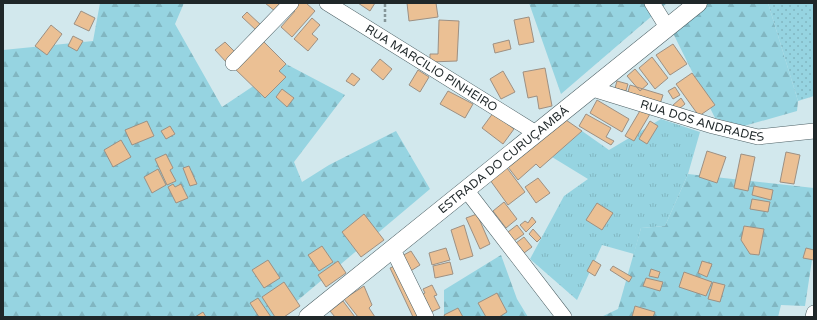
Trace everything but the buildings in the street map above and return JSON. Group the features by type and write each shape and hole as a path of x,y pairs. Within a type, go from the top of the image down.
{"street":[{"path":"233,63 291,3"},
{"name":"RUA MARCILIO PINHEIRO","path":"327,3 536,132"},
{"path":"652,3 667,27"},
{"name":"ESTRADA DO CURUÇAMBÁ","path":"308,317 467,191 536,132 593,89 698,3"},
{"name":"RUA DOS ANDRADES","path":"593,89 713,126 758,137 814,131"},
{"path":"467,191 564,317"},
{"path":"393,250 426,317"},
{"path":"813,317 814,313"}],"green space":[{"path":"100,3 184,3 175,24 222,107 286,64 345,95 294,162 302,182 329,165 396,131 430,189 278,317 3,317 3,50 93,41"},
{"path":"529,3 667,3 561,94"},
{"path":"706,3 768,3 798,101 797,111 744,126 715,118 671,29"},
{"path":"768,3 814,3 814,96 798,101"},
{"path":"661,119 700,132 688,174 665,226 641,228 634,254 602,245 577,300 530,259 564,196 588,179 552,157 582,131 609,150"},
{"path":"688,174 814,188 814,247 805,306 781,305 778,317 601,317 618,309 641,228 665,226"},
{"path":"501,255 517,299 528,317 444,317 444,290"}]}
